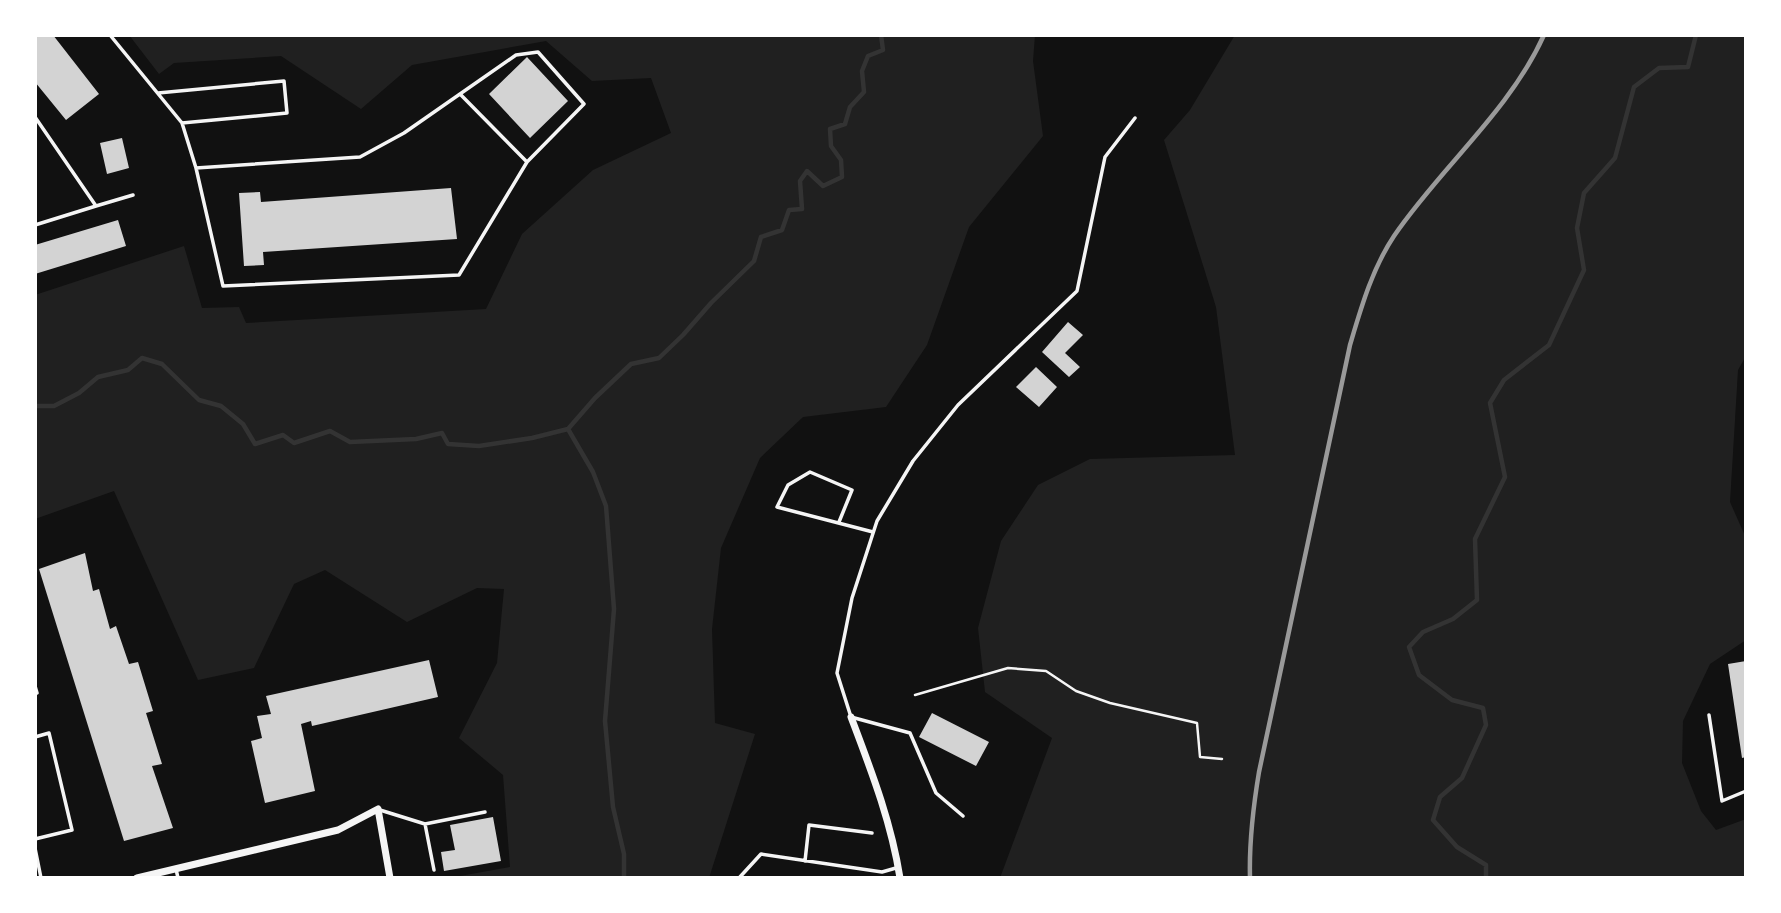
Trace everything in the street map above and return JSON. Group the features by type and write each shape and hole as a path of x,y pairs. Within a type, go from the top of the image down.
{"street":[{"path":"850,717 884,806 900,878"},
{"path":"137,878 338,830 378,809 390,878"}],"lane":[{"path":"110,35 181,123 197,168 223,286 459,275 527,162 584,104 538,52 516,55 404,132 360,157 197,168"},
{"path":"157,93 284,81 287,113 181,123"},
{"path":"460,94 527,162"},
{"path":"963,816 936,793 910,733 850,717 837,673 852,598 873,532 913,461 958,405 1077,291 1105,157 1135,118"},
{"path":"36,120 96,205"},
{"path":"35,225 133,195"},
{"path":"839,522 852,490 810,472 788,485 777,507 873,532"},
{"path":"35,687 35,694"},
{"path":"1709,715 1722,801 1746,791"},
{"path":"35,737 49,733 72,830 35,839"},
{"path":"378,809 425,824 485,812"},
{"path":"425,824 434,870"},
{"path":"805,861 810,825 872,832"},
{"path":"35,848 41,878"},
{"path":"739,878 761,854 882,873 898,868"},
{"path":"176,869 178,878"}],"path":[{"path":"915,695 1008,668 1046,670 1076,691 1110,703 1197,723 1200,757 1222,759"}],"shaded area":[{"path":"129,35 1035,35 1033,61 1043,136 969,227 927,345 886,407 803,417 760,458 721,548 712,629 715,723 755,734 709,878 449,878 510,867 503,775 459,738 497,663 504,589 477,588 407,622 325,570 294,584 254,668 198,680 114,491 35,519 35,295 184,246 202,308 239,307 246,323 486,309 522,234 593,170 671,133 651,78 592,81 546,41 412,65 361,109 281,56 174,63 159,74"},
{"path":"1235,35 1746,35 1746,356 1738,370 1730,502 1746,538 1746,640 1710,664 1683,721 1682,763 1701,811 1716,830 1746,819 1746,878 1000,878 1052,738 985,692 978,628 1001,541 1038,485 1090,459 1235,455 1216,307 1164,140 1190,110"}],"building":[{"path":"35,35 53,35 99,94 66,120 35,82"},
{"path":"527,57 568,101 530,138 489,94"},
{"path":"122,138 129,168 107,174 100,143"},
{"path":"451,188 457,239 263,252 264,265 244,266 239,193 260,192 261,202"},
{"path":"118,220 126,246 35,274 35,245"},
{"path":"1068,322 1083,335 1065,353 1080,367 1069,377 1042,352"},
{"path":"1036,367 1057,387 1039,407 1016,387"},
{"path":"85,553 93,591 99,589 110,629 116,626 129,664 138,662 153,711 146,713 162,764 152,766 173,828 124,841 39,569"},
{"path":"429,660 438,697 312,726 311,721 301,724 315,791 265,803 251,741 262,738 257,716 271,714 266,696"},
{"path":"1746,661 1746,757 1742,758 1728,664"},
{"path":"932,713 989,742 976,766 919,737"},
{"path":"493,817 501,861 444,871 441,852 455,850 450,825"}],"waterway":[{"path":"35,406 54,406 79,393 98,377 128,370 142,358 162,364 199,400 221,406 243,424 255,444 283,435 294,443 330,431 350,442 416,439 442,433 448,444 479,446 568,429 595,398 631,364 659,358 754,261 761,237 782,230 789,210 802,209 800,181 807,171 823,186 842,177 841,160 831,146 830,129 845,124 850,107 864,92 862,71 868,56 883,50 881,35"},
{"path":"1486,878 1486,865 1457,847 1433,820 1440,797 1462,778 1486,725 1483,708 1452,700 1419,675 1409,647 1423,632 1453,619 1477,600 1475,539 1505,477 1490,403 1504,380 1549,345 1584,270 1577,228 1584,193 1615,158 1634,87 1659,68 1688,67 1696,35"},
{"path":"568,429 593,472 606,506 614,609 605,721 613,807 624,854 624,878"}],"railway":[{"path":"1250,878 1252,825 1259,772 1350,345 1363,303 1379,262 1394,236 1494,114 1529,63 1544,35"}]}
